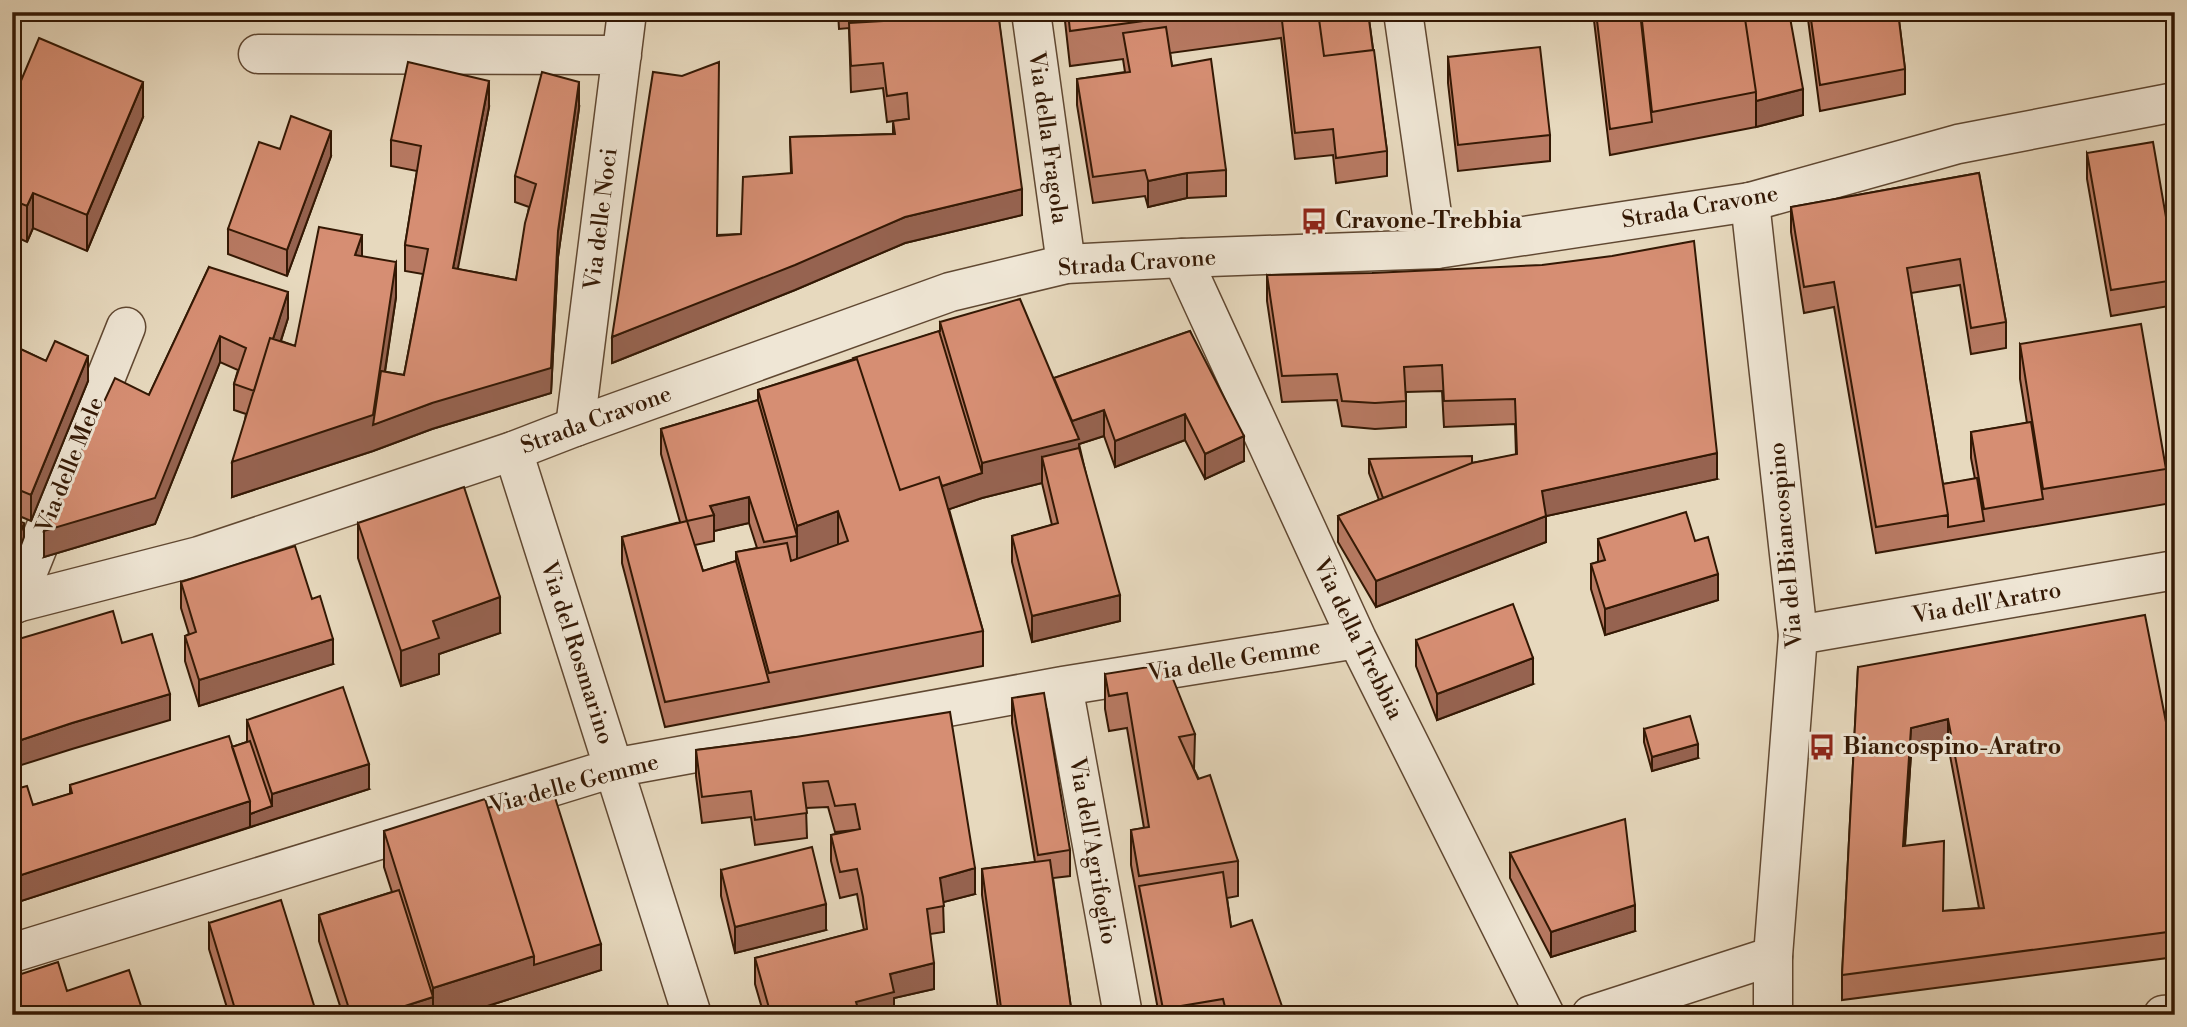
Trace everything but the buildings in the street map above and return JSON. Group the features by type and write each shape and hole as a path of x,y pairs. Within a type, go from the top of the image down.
{"street":[{"name":"Via delle Noci","path":"575,426 627,12"},
{"name":"Via della Fragola","path":"1031,12 1066,264"},
{"path":"1403,12 1437,249"},
{"path":"258,54 622,55"},
{"name":"Strada Cravone","path":"14,604 199,556 513,451 575,426 950,292 1066,264 1437,249 1750,202 1958,144 2175,102"},
{"name":"Via del Biancospino","path":"1750,202 1798,635 1773,956 1773,1015"},
{"name":"Via della Trebbia","path":"1182,258 1357,639 1545,1015"},
{"name":"Via delle Mele","path":"14,604 126,327"},
{"name":"Via del Rosmarino","path":"513,451 692,1015"},
{"name":"Via dell'Aratro","path":"1798,635 2175,570"},
{"name":"Via delle Gemme","path":"12,953 613,768 1063,686 1357,639"},
{"name":"Via dell'Agrifoglio","path":"1063,686 1123,1015"},
{"path":"1591,1015 1773,956"},
{"path":"2162,1015 2175,1014"}],"place":[{"name":"Cravone-Trebbia","path":"1314,221"},
{"name":"Biancospino-Aratro","path":"1822,747"}]}
